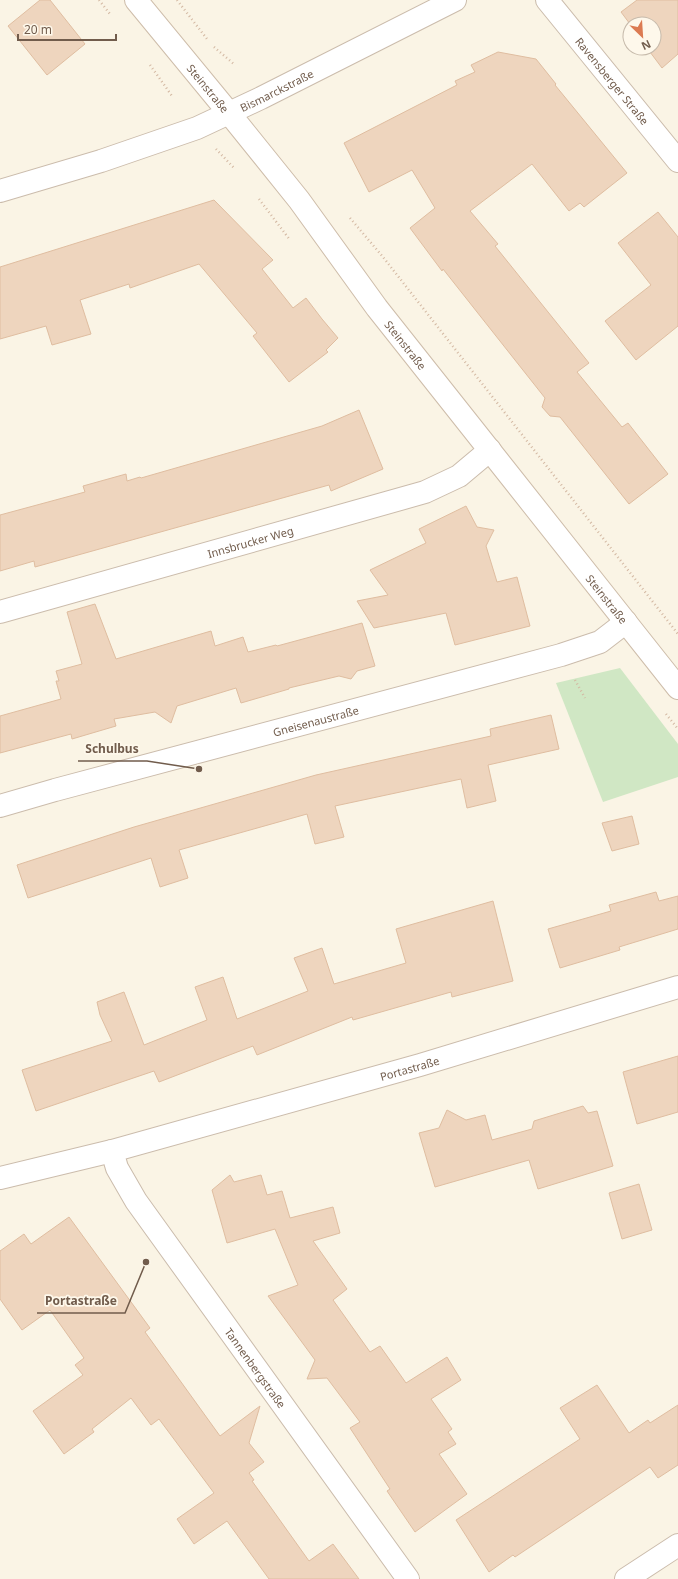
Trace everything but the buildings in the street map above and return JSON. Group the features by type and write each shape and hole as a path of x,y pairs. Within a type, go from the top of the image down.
{"street":[{"name":"Steinstraße","path":"136,0 299,200 377,308 678,688"},
{"name":"Bismarckstraße","path":"0,191 131,151 197,128 455,0"},
{"name":"Ravensberger Straße","path":"547,0 678,161"},
{"name":"Innsbrucker Weg","path":"0,612 425,492 459,476 490,450"},
{"name":"Gneisenaustraße","path":"0,806 62,788 561,655 600,642 626,622"},
{"name":"Portastraße","path":"0,1178 112,1151 420,1065 678,988"},
{"name":"Tannenbergstraße","path":"112,1151 117,1168 136,1201 408,1579"},
{"path":"626,1579 678,1545"}],"path":[{"path":"177,0 210,44 235,65"},
{"path":"349,217 678,634"}],"green space":[{"path":"620,668 678,744 678,777 603,802 556,683"}],"place":[{"name":"Schulbus","path":"199,769"},
{"name":"Portastraße","path":"146,1262"}]}
